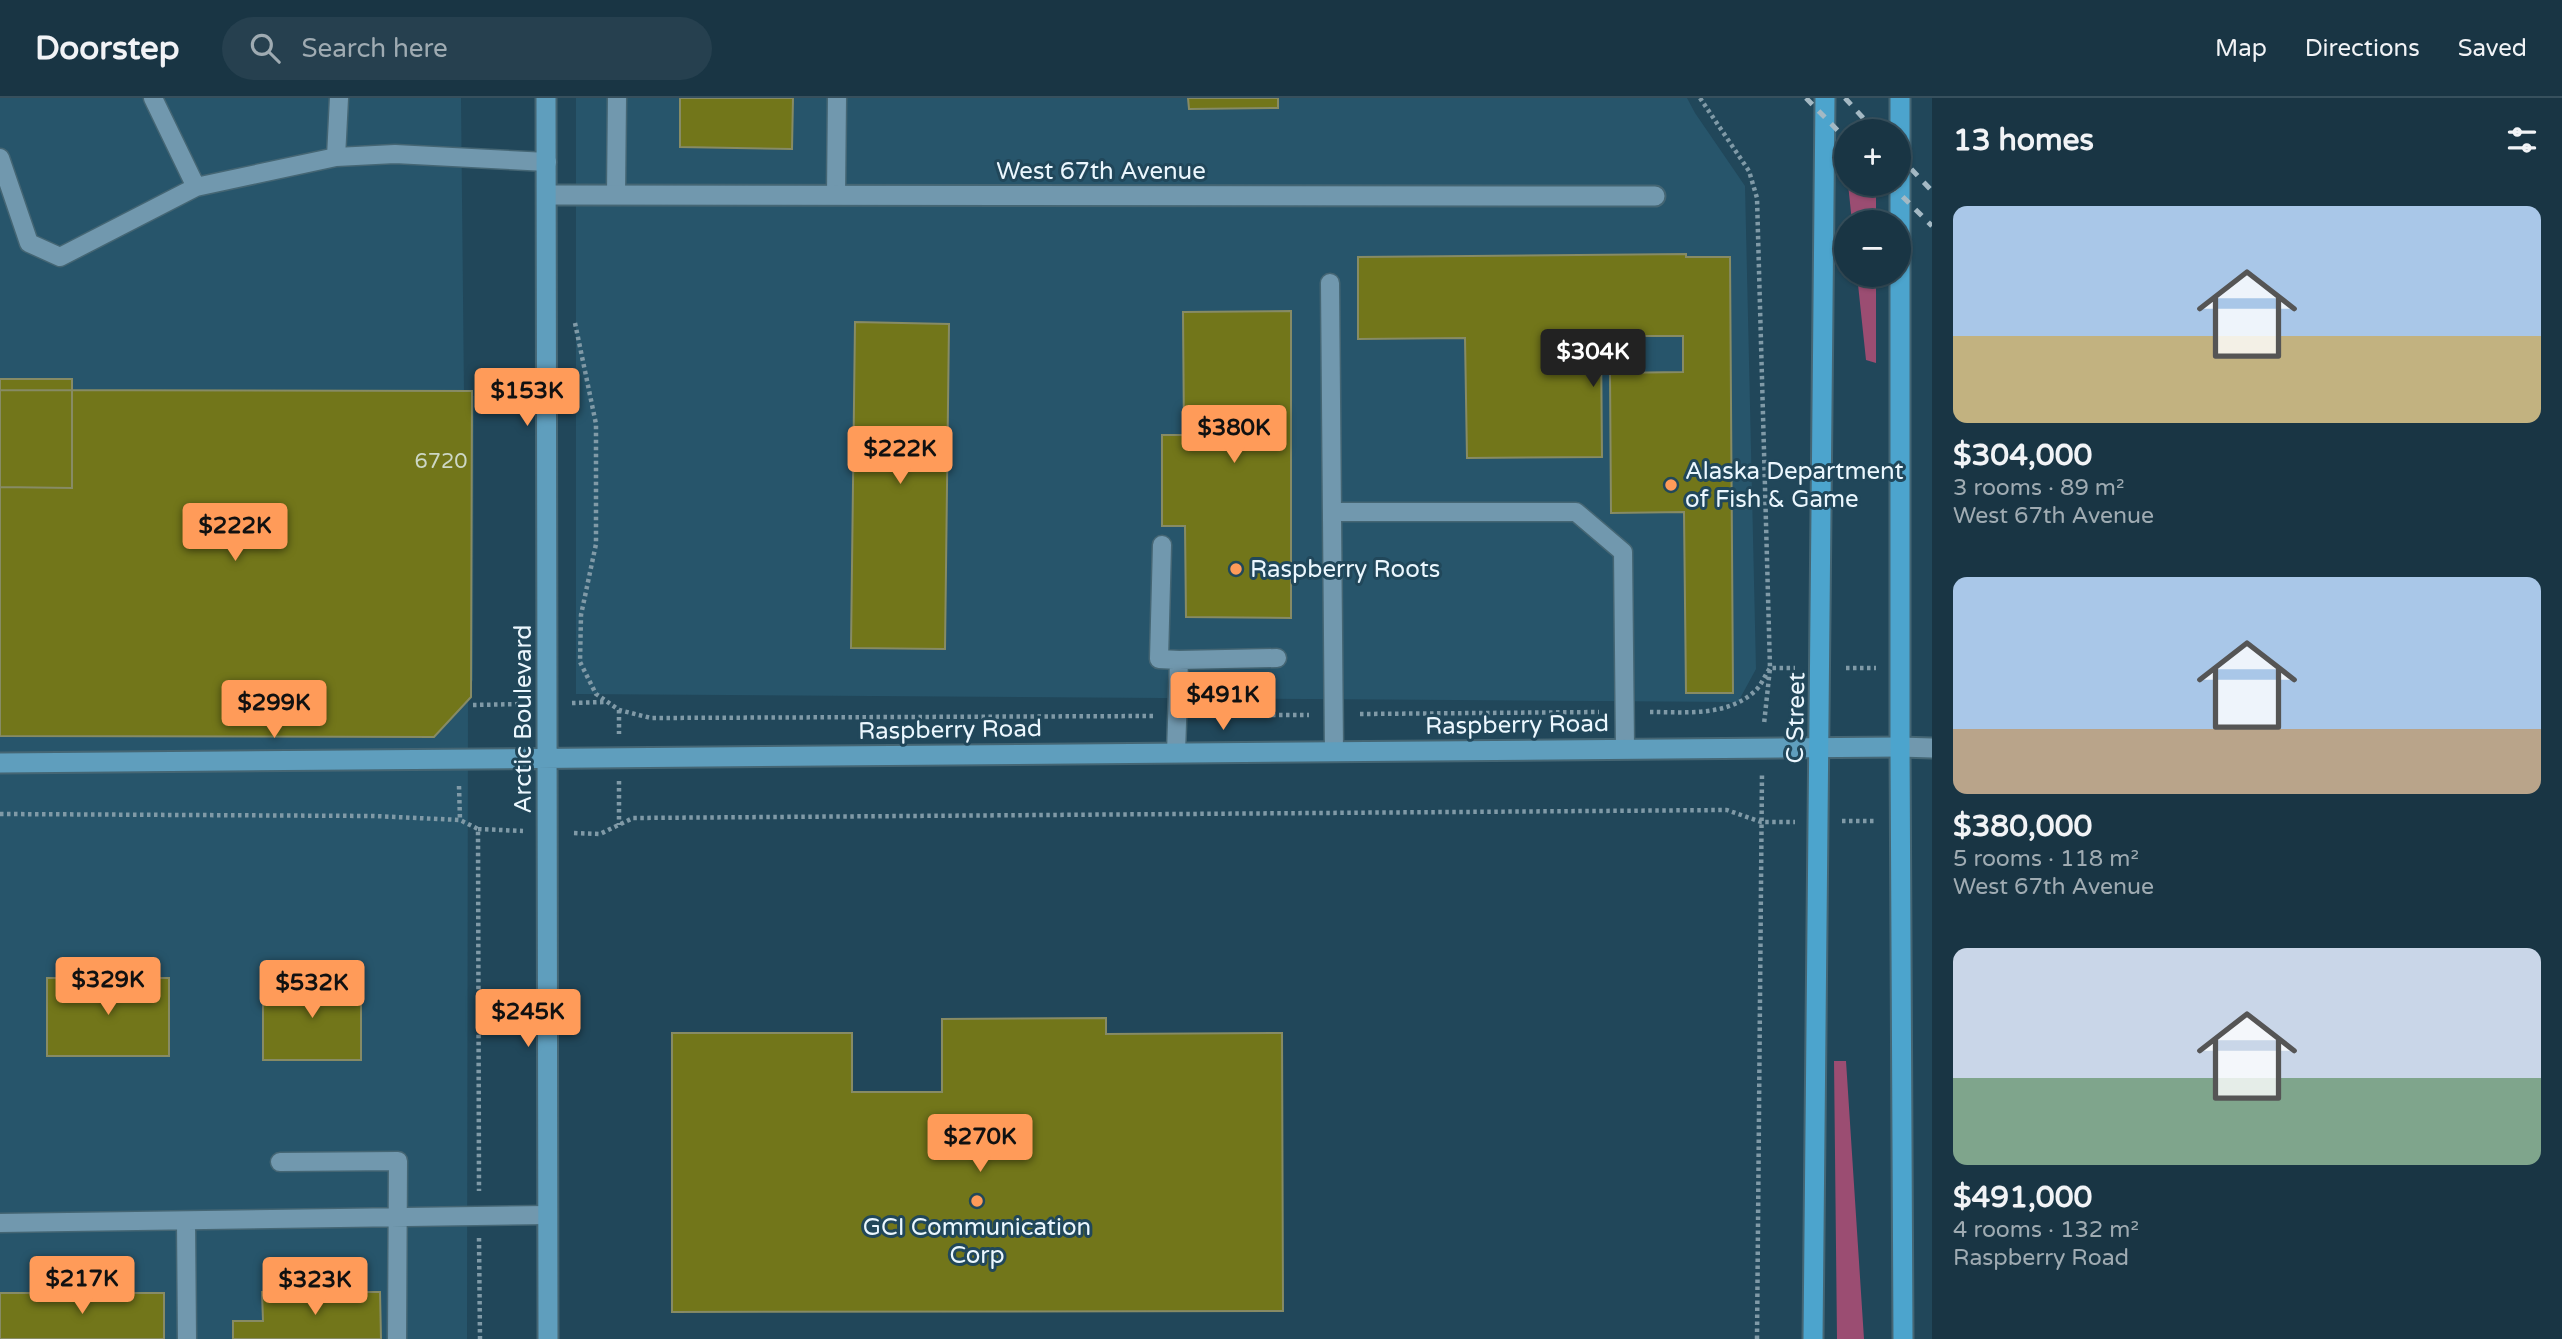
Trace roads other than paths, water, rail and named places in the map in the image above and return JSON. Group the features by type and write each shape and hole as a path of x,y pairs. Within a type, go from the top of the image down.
{"main road":[{"name":"Arctic Boulevard","path":"546,98 548,1339"},
{"name":"C Street","path":"1814,1339 1825,98"},
{"path":"1900,98 1903,1339"},
{"name":"Raspberry Road","path":"0,763 1900,747"}],"street":[{"name":"West 67th Avenue","path":"547,195 1655,196"},
{"path":"1900,747 1932,748"}],"lane":[{"path":"153,98 196,187"},
{"path":"336,157 339,98"},
{"path":"616,195 617,98"},
{"path":"836,195 838,98"},
{"path":"0,158 29,243 60,257 196,187 336,157 395,154 547,162"},
{"path":"1330,283 1334,752"},
{"path":"1332,512 1576,512 1623,552 1625,748"},
{"path":"1162,545 1158,659 1277,658"},
{"path":"1176,753 1179,660"},
{"path":"281,1162 398,1161 397,1339"},
{"path":"0,1223 548,1215"},
{"path":"186,1222 187,1339"}],"railway":[{"path":"1806,98 1834,127"},
{"path":"1845,98 1864,119"},
{"path":"1911,169 1932,191"},
{"path":"1902,196 1932,226"}],"place":[{"name":"Alaska Department of Fish & Game","path":"1671,485"},
{"name":"Raspberry Roots","path":"1236,569"},
{"name":"GCI Communication Corp","path":"977,1201"}]}
